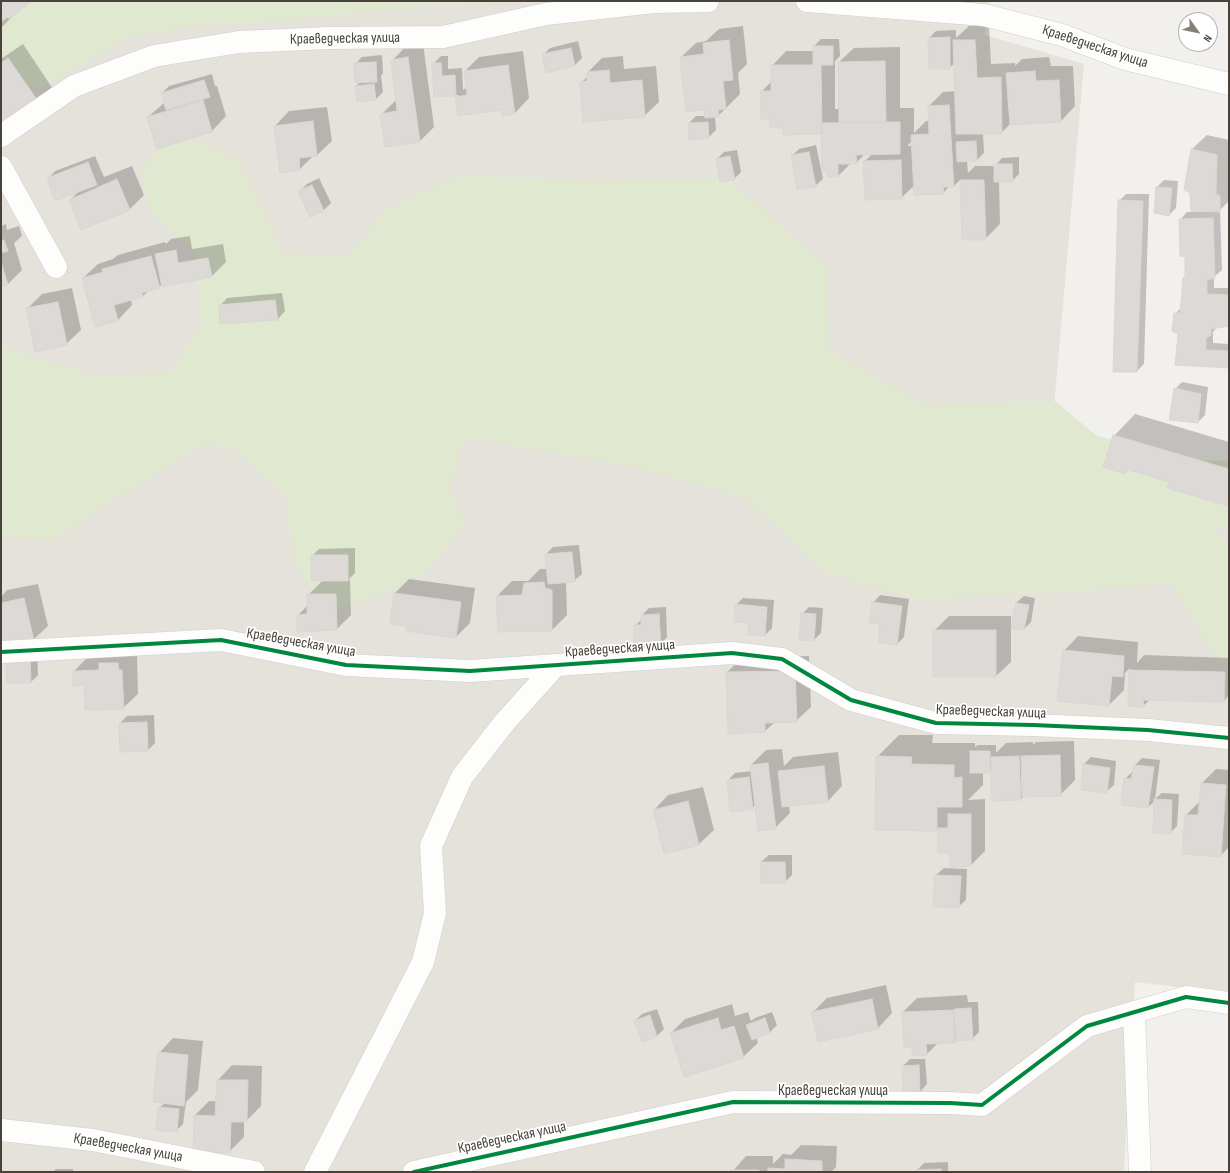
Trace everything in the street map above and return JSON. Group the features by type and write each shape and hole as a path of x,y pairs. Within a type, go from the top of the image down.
{"street":[{"name":"Краеведческая улица","path":"1,136 74,86 154,56 239,42 328,38 443,37 546,14 654,2 708,1"},
{"name":"Краеведческая улица","path":"807,1 984,8 1125,59 1229,84"},
{"path":"1,167 56,267"},
{"name":"Краеведческая улица","path":"1,652 222,640 346,665 470,671 732,653 782,659 851,700 936,723 1033,725 1140,730 1229,738"},
{"path":"315,1172 424,962 435,913 431,846 462,777 504,723 556,665"},
{"name":"Краеведческая улица","path":"414,1172 733,1102 950,1103 982,1105 1087,1026 1186,997 1229,1003"},
{"path":"1134,1012 1140,1172"},
{"name":"Краеведческая улица","path":"1,1130 93,1140 254,1172"}],"shaded area":[{"path":"1,1 989,1 985,35 1084,64 1049,465 1229,491 1229,993 1135,982 1124,1172 1,1172"}],"green space":[{"path":"14,1 520,1 432,6 276,21 186,27 129,37 38,89 1,82 1,18"},
{"path":"178,130 239,160 284,253 347,256 386,210 461,175 594,181 728,178 827,268 829,350 924,405 1055,401 1097,436 1197,460 1229,461 1229,530 1211,524 1229,546 1229,667 1211,650 1171,584 1046,593 920,599 825,573 745,498 631,466 464,437 449,489 466,526 424,573 358,604 323,610 294,559 285,495 232,448 206,444 111,501 53,541 1,537 1,347 98,377 173,371 201,322 197,255 151,212 139,172"}],"building":[{"path":"1,1 32,1 9,19 8,17 1,22"},
{"path":"950,37 950,69 929,69 928,38"},
{"path":"729,40 733,80 723,81 726,109 718,110 719,117 705,118 704,110 686,112 680,57 704,54 703,43"},
{"path":"953,40 975,40 977,78 1001,77 1002,134 956,134"},
{"path":"813,46 833,46 833,65 813,65"},
{"path":"571,48 575,66 546,73 542,54"},
{"path":"408,57 420,142 385,147 380,114 397,111 391,60"},
{"path":"8,58 40,104 1,130 1,63"},
{"path":"885,61 886,122 839,122 838,62"},
{"path":"376,62 377,82 355,83 354,63"},
{"path":"432,63 441,63 442,76 455,75 456,96 434,97"},
{"path":"508,65 515,114 502,116 501,110 458,116 455,97 467,95 464,71"},
{"path":"771,65 821,65 822,134 783,135 783,128 770,128 770,119 761,119 760,91 771,91"},
{"path":"609,70 610,83 642,80 645,117 583,122 580,82 587,81 587,72"},
{"path":"1035,71 1036,81 1059,80 1061,122 1010,125 1006,73"},
{"path":"204,80 210,97 166,110 161,93"},
{"path":"374,84 376,100 357,102 355,86"},
{"path":"203,100 212,132 157,149 147,117"},
{"path":"949,105 954,187 943,187 944,194 914,195 911,135 929,134 928,106"},
{"path":"313,121 317,156 299,158 300,170 280,173 274,126"},
{"path":"708,122 709,138 689,140 688,123"},
{"path":"900,122 900,154 856,155 857,164 838,164 838,177 827,177 827,172 822,172 821,123"},
{"path":"976,141 977,161 957,162 956,142"},
{"path":"1191,149 1217,155 1216,194 1220,196 1220,212 1191,211 1190,193 1184,190"},
{"path":"809,152 816,187 797,190 791,155"},
{"path":"730,156 735,180 720,182 716,159"},
{"path":"901,160 902,199 865,200 863,161"},
{"path":"88,162 97,185 55,201 47,178"},
{"path":"994,164 1012,164 1013,182 994,182"},
{"path":"117,179 130,210 81,230 69,200"},
{"path":"960,180 984,180 986,240 962,240"},
{"path":"312,185 324,211 310,217 298,191"},
{"path":"1156,187 1172,188 1169,216 1154,213"},
{"path":"1118,200 1143,201 1137,372 1113,372"},
{"path":"1213,218 1215,278 1207,280 1207,294 1229,295 1229,326 1211,329 1211,335 1206,338 1206,350 1229,351 1229,368 1175,365 1178,334 1172,331 1174,313 1180,313 1183,278 1185,276 1185,257 1180,256 1179,219"},
{"path":"4,240 8,251 1,253 1,241"},
{"path":"176,250 178,263 208,258 212,277 162,287 155,254"},
{"path":"151,256 160,288 142,293 143,297 114,305 118,321 95,327 82,278 103,272 102,269"},
{"path":"1,262 8,285 1,287"},
{"path":"275,300 278,320 220,324 219,305"},
{"path":"58,302 67,345 35,352 26,308"},
{"path":"1174,388 1201,394 1198,423 1169,420"},
{"path":"1113,435 1229,469 1229,506 1167,488 1169,482 1126,469 1125,474 1103,467"},
{"path":"572,552 575,582 548,584 545,554"},
{"path":"311,555 348,555 348,581 311,581"},
{"path":"544,582 545,588 552,590 552,631 498,632 496,596 522,595 524,583"},
{"path":"394,593 461,602 456,638 406,631 407,626 390,624"},
{"path":"307,594 336,594 337,630 297,632 297,615 307,614"},
{"path":"24,598 34,641 1,646 1,603"},
{"path":"872,602 902,606 897,645 878,642 880,624 869,623"},
{"path":"1016,603 1029,605 1024,630 1011,628"},
{"path":"735,604 767,607 765,636 748,635 748,623 734,622"},
{"path":"801,613 816,614 814,641 799,640"},
{"path":"659,614 661,646 634,647 634,625 641,625 641,615"},
{"path":"933,630 996,630 996,677 933,677"},
{"path":"1063,650 1124,656 1123,677 1112,676 1109,706 1057,701"},
{"path":"6,657 30,657 31,683 7,683"},
{"path":"99,663 118,663 119,670 122,670 124,709 85,710 84,685 73,686 73,671 99,670"},
{"path":"1129,670 1225,672 1224,702 1143,700 1144,707 1128,706"},
{"path":"795,671 797,722 765,723 765,732 728,734 726,672"},
{"path":"147,722 148,751 120,752 119,723"},
{"path":"970,751 990,751 990,773 970,773"},
{"path":"1060,755 1061,796 1022,797 1021,756"},
{"path":"876,756 912,757 911,764 954,765 954,778 962,777 962,807 937,807 937,831 875,830"},
{"path":"1019,756 1021,800 991,801 991,757"},
{"path":"768,763 776,829 758,831 750,765"},
{"path":"1083,764 1110,768 1107,793 1081,790"},
{"path":"1134,765 1154,767 1148,808 1121,805 1124,778 1131,779"},
{"path":"824,766 828,802 782,807 778,771"},
{"path":"749,777 753,809 730,812 727,780"},
{"path":"1201,783 1226,785 1221,857 1182,854 1185,815 1198,815"},
{"path":"1154,799 1172,800 1171,834 1153,833"},
{"path":"688,801 699,845 664,854 653,810"},
{"path":"948,814 971,814 971,866 950,867 950,853 938,853 938,828 948,828"},
{"path":"760,862 785,862 786,883 761,883"},
{"path":"935,875 961,876 959,908 933,907"},
{"path":"872,999 878,1029 818,1042 811,1012"},
{"path":"971,1008 973,1040 956,1041 954,1009"},
{"path":"953,1010 955,1043 926,1044 927,1055 912,1056 912,1047 904,1047 902,1012"},
{"path":"650,1015 657,1037 642,1042 634,1021"},
{"path":"718,1018 721,1030 734,1026 744,1058 684,1077 670,1033"},
{"path":"765,1018 770,1033 752,1040 746,1025"},
{"path":"158,1052 188,1055 184,1106 153,1102"},
{"path":"919,1065 920,1093 903,1093 902,1066"},
{"path":"217,1080 248,1080 247,1122 231,1122 230,1153 193,1152 194,1115 215,1116"},
{"path":"158,1107 179,1109 177,1132 156,1130"},
{"path":"785,1159 822,1161 822,1172 768,1172 768,1168 785,1169"},
{"path":"941,1169 941,1172 916,1172 916,1170"},
{"path":"731,1170 759,1170 759,1172 731,1172"}],"cycle path":[{"path":"1,652 221,640 346,665 470,671 732,653 782,659 851,700 936,723 1033,725 1148,730 1229,738"},
{"path":"414,1172 733,1102 950,1103 982,1105 1087,1026 1186,997 1229,1003"}]}
